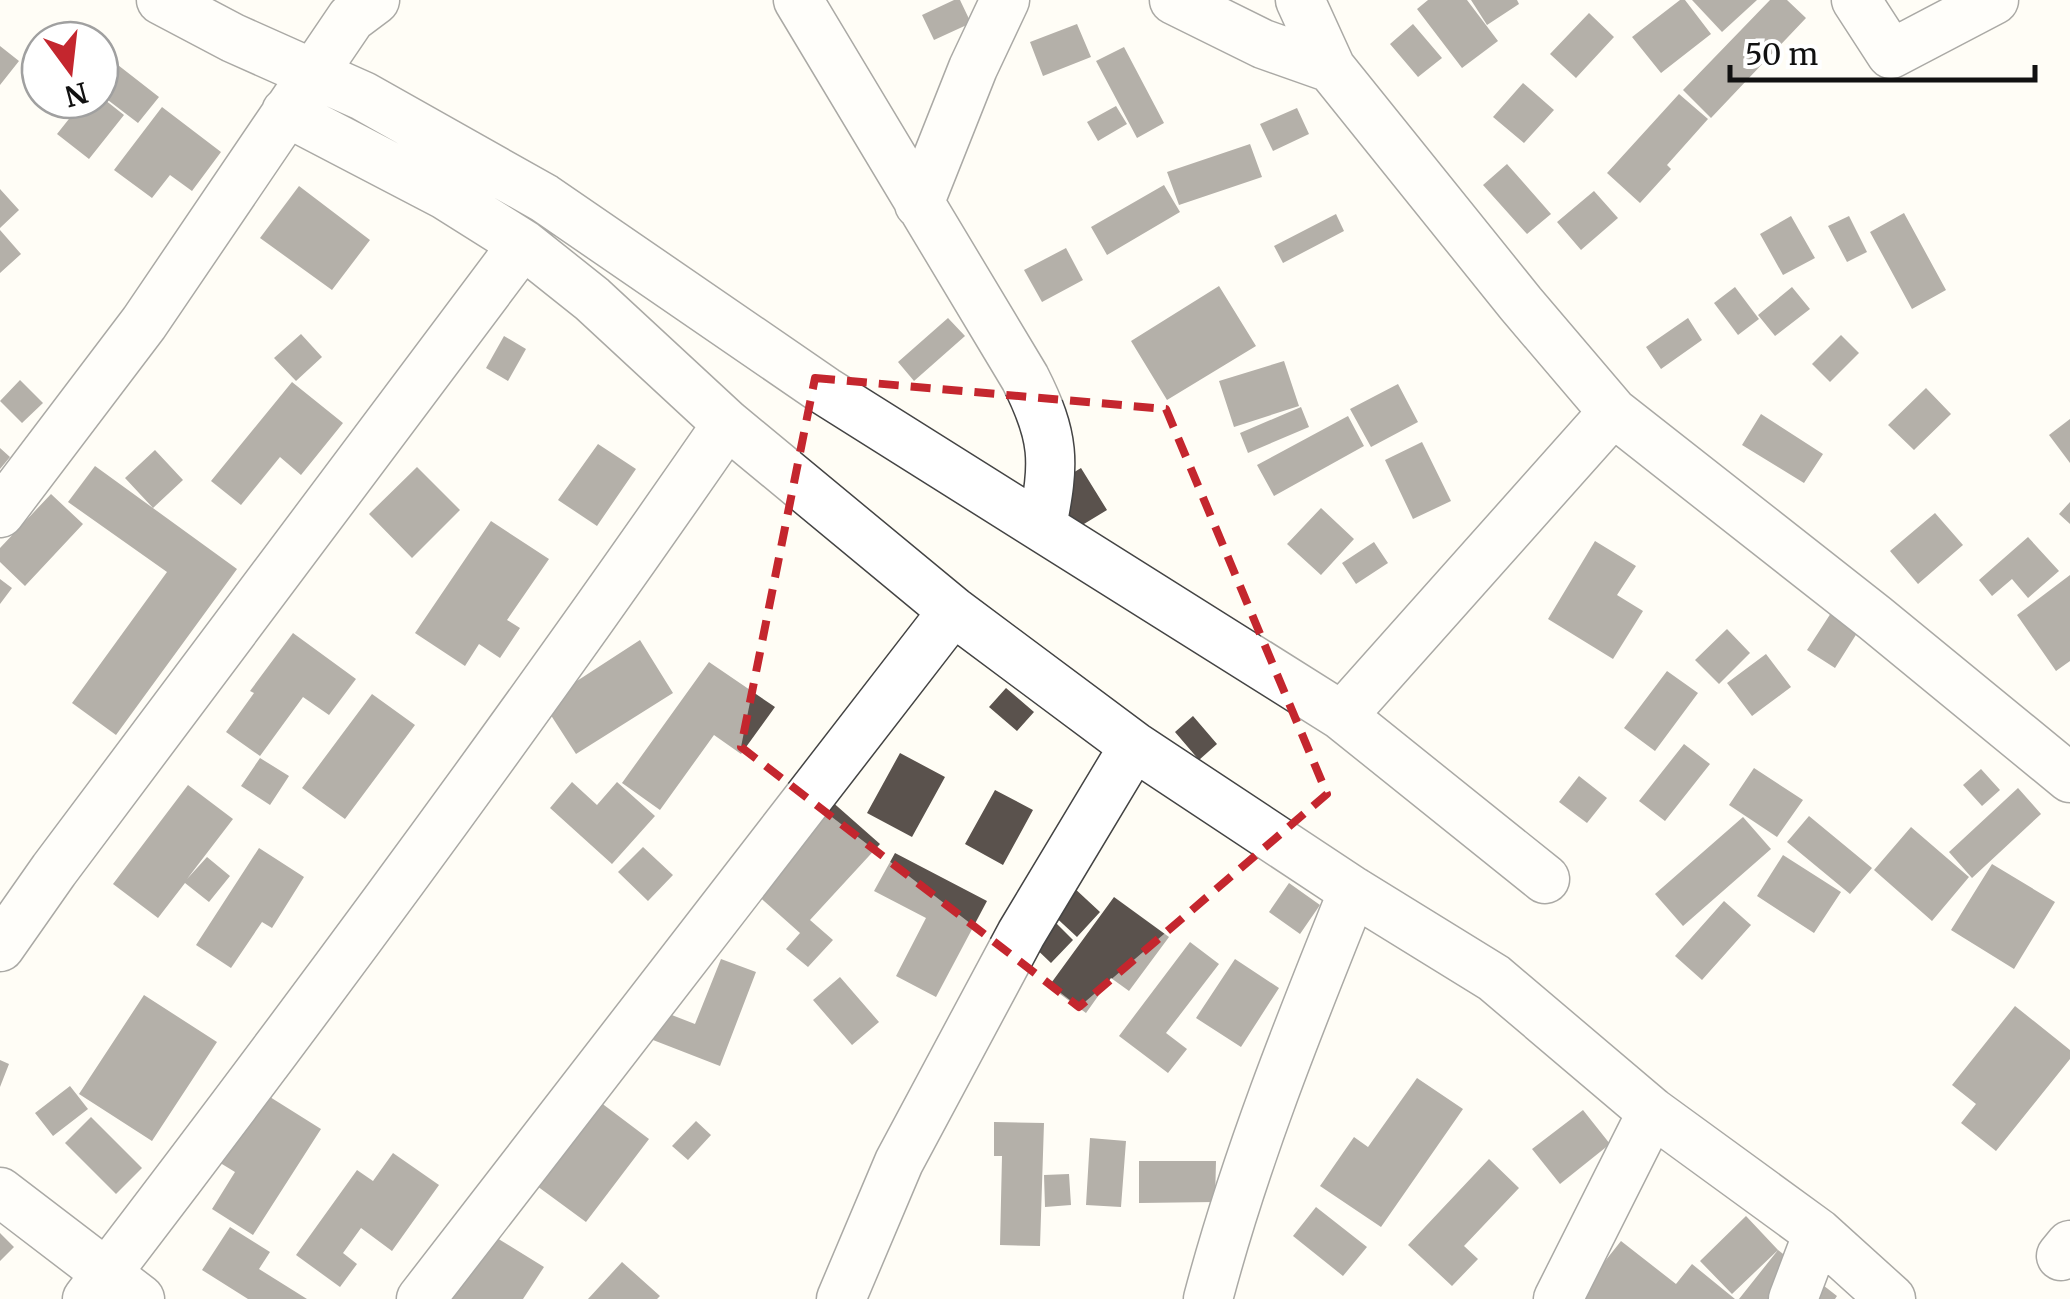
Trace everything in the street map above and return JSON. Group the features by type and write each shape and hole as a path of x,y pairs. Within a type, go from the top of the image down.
{"street":[{"path":"162,0 234,38 363,96 544,198 825,391 1342,716 1545,879"},
{"path":"0,512 144,323 351,18 375,0"},
{"path":"798,0 1026,378 1044,416 1052,459 1042,526"},
{"path":"919,204 973,68 1005,0"},
{"path":"1174,0 1264,44 1331,68"},
{"path":"1300,0 1331,68 1612,412 1875,618 2070,778"},
{"path":"1856,0 1891,54 1994,0"},
{"path":"286,112 445,195 523,244 592,298 727,424 953,611 1134,746 1494,978 1652,1112 1818,1233 1891,1299"},
{"path":"0,947 523,244"},
{"path":"1342,716 1612,412"},
{"path":"0,1192 111,1291 334,970 642,548 727,424"},
{"path":"421,1299 953,611"},
{"path":"840,1299 908,1145 1020,934 1134,746"},
{"path":"1208,1299 1225,1234 1286,1058 1354,891"},
{"path":"1558,1299 1652,1112"},
{"path":"1792,1299 1818,1233"}],"highlighted area":[{"path":"815,378 1166,409 1327,794 1079,1007 741,747"}],"building":[{"path":"960,0 971,23 934,40 922,15"},
{"path":"1428,0 1467,0 1498,41 1462,68 1417,9"},
{"path":"1471,0 1517,0 1519,4 1487,25"},
{"path":"1685,0 1711,34 1661,73 1632,37"},
{"path":"1692,0 1757,0 1722,32"},
{"path":"1770,0 1787,0 1806,18 1711,118 1683,90"},
{"path":"1589,13 1614,37 1576,78 1550,54"},
{"path":"1077,24 1091,57 1043,76 1030,42"},
{"path":"1413,24 1442,58 1418,77 1390,44"},
{"path":"0,46 19,61 0,85"},
{"path":"1124,47 1164,123 1137,138 1096,61"},
{"path":"120,67 159,97 138,123 120,109"},
{"path":"1523,83 1554,110 1524,143 1493,117"},
{"path":"1679,94 1708,119 1640,203 1607,173"},
{"path":"1116,106 1127,124 1098,141 1087,122"},
{"path":"162,107 221,152 192,191 170,175 152,198 114,170"},
{"path":"1297,108 1309,134 1273,151 1260,124"},
{"path":"120,112 124,115 89,159 57,134 68,120 120,120"},
{"path":"1250,144 1262,177 1179,205 1167,172"},
{"path":"1507,164 1551,214 1527,234 1483,185"},
{"path":"1164,185 1180,212 1107,255 1091,227"},
{"path":"299,186 370,240 332,290 260,238"},
{"path":"0,189 19,210 0,228"},
{"path":"1594,191 1618,218 1581,250 1557,222"},
{"path":"1904,213 1946,290 1912,309 1870,232"},
{"path":"1336,214 1344,231 1283,263 1274,246"},
{"path":"1791,216 1815,258 1783,275 1760,234"},
{"path":"1849,216 1867,252 1847,262 1828,226"},
{"path":"0,230 21,254 0,273"},
{"path":"1066,248 1083,280 1042,302 1024,270"},
{"path":"1219,286 1256,346 1167,400 1131,341"},
{"path":"1735,287 1759,319 1738,335 1714,303"},
{"path":"1792,287 1810,309 1775,336 1758,315"},
{"path":"948,318 965,336 914,381 898,362"},
{"path":"1688,318 1702,340 1661,369 1646,347"},
{"path":"301,334 322,357 296,381 274,358"},
{"path":"1841,335 1859,353 1830,382 1812,364"},
{"path":"504,336 526,349 508,381 486,368"},
{"path":"1284,361 1299,406 1234,427 1219,381"},
{"path":"20,380 43,403 22,423 0,401"},
{"path":"292,382 343,423 301,475 280,457 241,505 211,481"},
{"path":"1398,384 1418,422 1371,447 1350,409"},
{"path":"1926,388 1951,414 1914,450 1888,425"},
{"path":"1301,407 1309,427 1248,453 1240,433"},
{"path":"1761,414 1823,454 1804,483 1742,445"},
{"path":"1348,416 1364,446 1274,496 1257,465"},
{"path":"2070,419 2070,463 2049,435"},
{"path":"1422,442 1451,501 1413,519 1385,460"},
{"path":"598,444 636,469 597,526 558,500"},
{"path":"0,448 10,457 0,469"},
{"path":"155,450 183,480 153,508 125,478"},
{"path":"95,466 237,569 116,735 72,703 167,572 68,502"},
{"path":"417,467 460,510 412,558 369,514"},
{"path":"1081,468 1107,510 1074,530 1048,488"},
{"path":"51,494 83,524 25,586 0,562 0,548"},
{"path":"2070,502 2070,524 2059,514"},
{"path":"1321,508 1354,539 1321,575 1287,544"},
{"path":"1935,513 1963,545 1918,584 1890,551"},
{"path":"491,521 549,559 507,620 520,628 500,658 479,644 465,666 415,633"},
{"path":"2028,537 2059,571 2028,598 2012,579 1992,596 1979,580"},
{"path":"1595,541 1636,566 1617,595 1643,611 1613,659 1548,619"},
{"path":"1374,542 1388,563 1356,584 1342,563"},
{"path":"2070,575 2070,661 2056,671 2017,615"},
{"path":"0,579 12,588 0,604"},
{"path":"1831,613 1859,630 1835,668 1807,650"},
{"path":"1727,629 1750,653 1719,684 1695,660"},
{"path":"293,633 356,679 329,715 303,697 260,756 226,732 254,693 250,691"},
{"path":"640,640 673,693 576,754 543,703"},
{"path":"1766,654 1791,687 1752,716 1727,683"},
{"path":"709,662 775,707 741,754 714,735 660,810 622,783"},
{"path":"1667,671 1698,693 1655,751 1624,728"},
{"path":"1006,688 1034,712 1017,731 989,707"},
{"path":"372,694 415,725 345,819 302,788"},
{"path":"1193,716 1217,744 1199,760 1175,732"},
{"path":"1684,744 1710,764 1665,821 1639,801"},
{"path":"900,753 945,777 912,837 867,813"},
{"path":"260,758 289,776 270,805 241,786"},
{"path":"1754,768 1803,800 1777,837 1729,805"},
{"path":"1981,769 2000,790 1982,806 1963,785"},
{"path":"1579,776 1607,798 1587,823 1559,802"},
{"path":"572,782 597,805 617,782 655,816 612,864 550,808"},
{"path":"188,785 233,819 187,879 207,857 230,876 209,902 185,883 158,918 113,884"},
{"path":"2018,788 2041,814 1972,878 1949,852"},
{"path":"995,790 1033,810 1003,865 965,844"},
{"path":"821,792 880,844 810,920 833,940 808,967 786,949 800,933 746,885"},
{"path":"1809,816 1872,868 1850,894 1787,842"},
{"path":"1743,817 1771,849 1683,926 1655,894"},
{"path":"1911,827 1969,877 1932,921 1874,870"},
{"path":"643,847 673,875 648,901 618,872"},
{"path":"259,848 304,877 272,928 262,922 231,968 196,945"},
{"path":"895,853 987,901 936,997 896,976 926,918 874,891"},
{"path":"1783,855 1841,892 1814,933 1757,896"},
{"path":"1992,864 2055,902 2014,969 1951,930"},
{"path":"1289,883 1320,905 1300,934 1269,912"},
{"path":"1072,886 1100,912 1077,937 1049,911"},
{"path":"1114,897 1169,937 1129,991 1111,978 1086,1013 1049,986"},
{"path":"1724,901 1751,925 1702,980 1675,956"},
{"path":"1050,917 1073,940 1051,963 1028,941"},
{"path":"1190,942 1219,964 1166,1033 1187,1049 1168,1073 1119,1036"},
{"path":"721,959 756,972 720,1066 653,1040 664,1012 695,1024"},
{"path":"1235,959 1279,988 1241,1047 1196,1018"},
{"path":"840,977 879,1022 852,1045 813,1000"},
{"path":"144,995 217,1042 152,1141 79,1094"},
{"path":"2015,1006 2070,1050 2070,1059 1996,1151 1961,1123 1976,1104 1952,1085"},
{"path":"0,1060 9,1064 0,1087"},
{"path":"1417,1078 1463,1109 1381,1227 1320,1186 1354,1137 1368,1147"},
{"path":"70,1086 88,1109 53,1136 35,1113"},
{"path":"262,1092 321,1129 253,1235 212,1209 235,1172 217,1161"},
{"path":"600,1102 649,1139 586,1222 537,1186"},
{"path":"1583,1110 1610,1144 1560,1184 1532,1149"},
{"path":"91,1117 142,1168 116,1194 65,1143"},
{"path":"696,1121 711,1135 688,1160 672,1146"},
{"path":"994,1122 1044,1123 1040,1246 1000,1245 1002,1156 994,1156"},
{"path":"1090,1138 1126,1141 1121,1207 1086,1205"},
{"path":"393,1153 439,1185 392,1251 361,1228 343,1253 357,1264 340,1287 296,1255 357,1170 373,1181"},
{"path":"1489,1159 1519,1188 1464,1246 1478,1259 1452,1286 1408,1245"},
{"path":"1139,1161 1216,1161 1215,1202 1139,1203"},
{"path":"1069,1174 1071,1205 1045,1207 1044,1175"},
{"path":"1316,1207 1367,1247 1343,1276 1293,1236"},
{"path":"1746,1216 1778,1250 1732,1294 1700,1261"},
{"path":"230,1227 270,1252 259,1269 307,1299 248,1299 202,1270"},
{"path":"0,1233 14,1247 0,1261"},
{"path":"492,1235 544,1267 523,1299 451,1299"},
{"path":"1621,1241 1676,1284 1692,1264 1735,1299 1575,1299"},
{"path":"1778,1250 1837,1296 1835,1299 1739,1299"},
{"path":"622,1262 660,1296 588,1299"}]}
